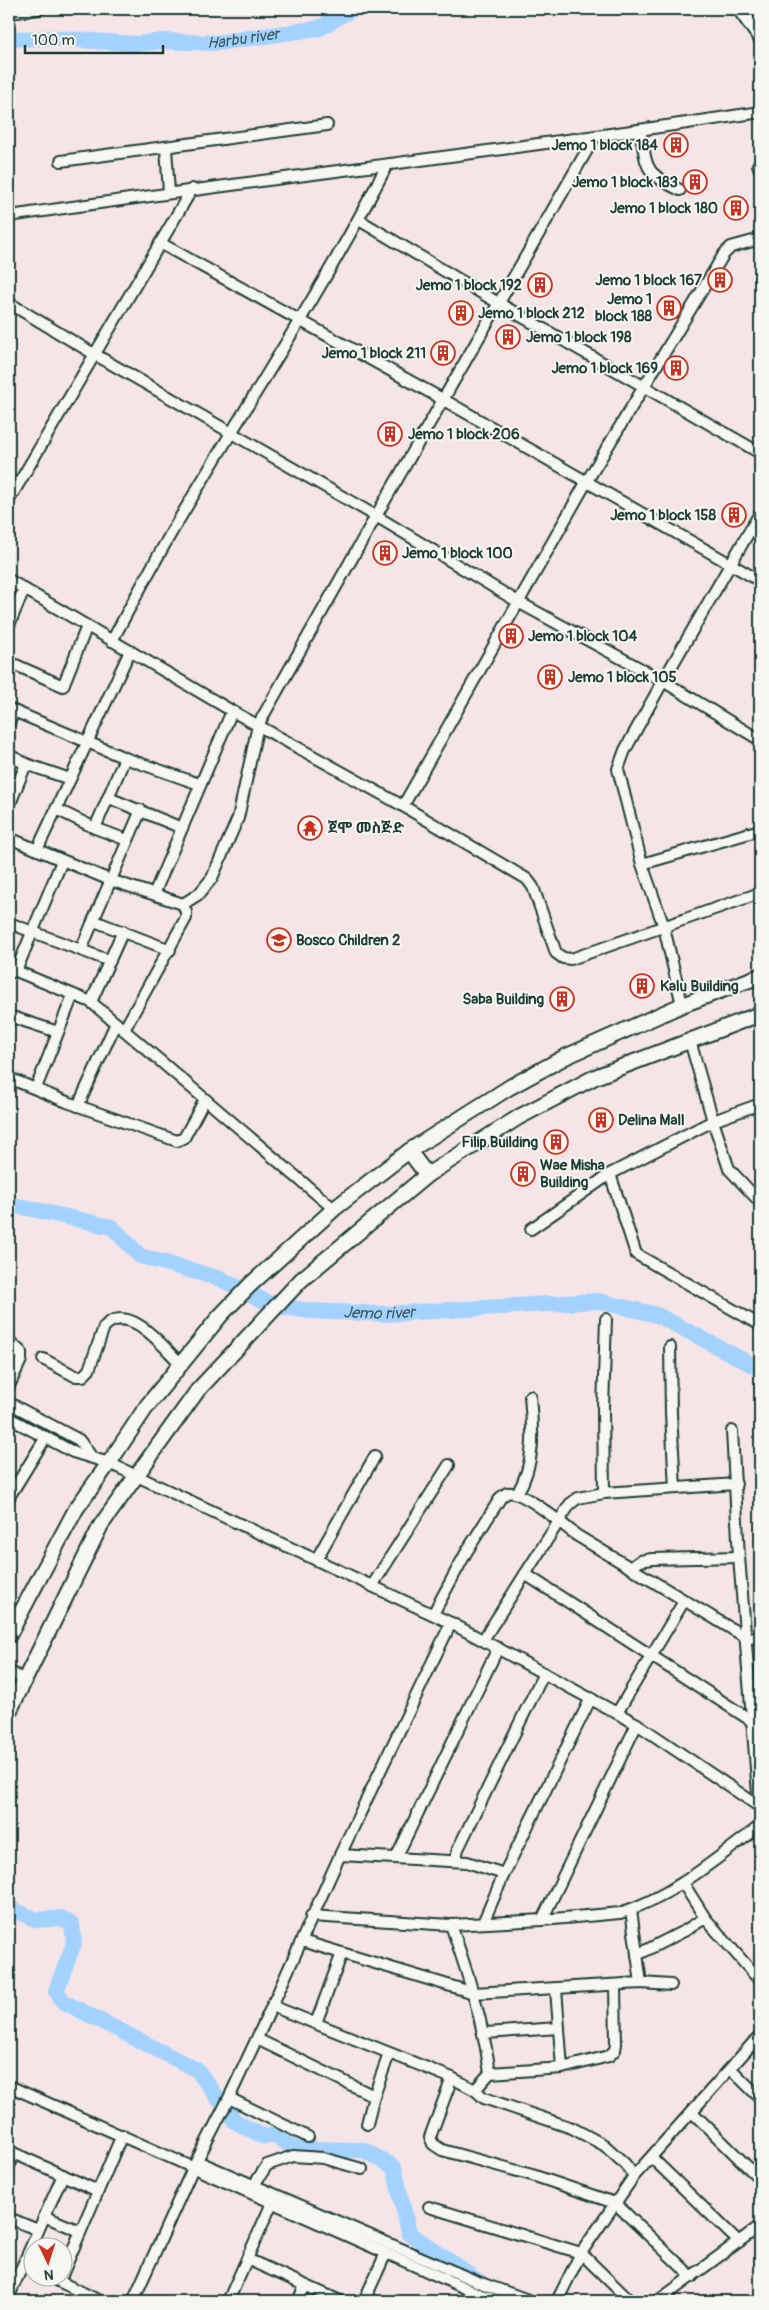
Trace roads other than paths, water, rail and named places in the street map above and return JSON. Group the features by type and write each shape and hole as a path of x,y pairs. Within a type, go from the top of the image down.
{"main road":[{"path":"740,9 760,37"},
{"path":"9,1634 76,1508 147,1406 220,1316 250,1285 334,1209 409,1151 510,1087 565,1057 682,1005 760,976"},
{"path":"9,1712 101,1525 198,1390 301,1280 427,1175 519,1117 596,1077 760,1014"},
{"path":"409,1151 427,1175"}],"street":[{"path":"11,9 17,12 39,9"},
{"path":"9,216 192,189 594,138 760,112"},
{"path":"62,161 327,125"},
{"path":"640,130 650,172 656,178 680,190"},
{"path":"183,904 198,894 212,878 238,818 258,725 594,138"},
{"path":"166,148 169,193"},
{"path":"112,641 171,534 359,220 387,165"},
{"path":"9,500 192,189"},
{"path":"359,220 500,304 760,453"},
{"path":"403,806 587,481 724,254 731,247 760,238"},
{"path":"160,244 444,400 760,582"},
{"path":"9,303 376,516 520,602 663,681 760,740"},
{"path":"682,1005 664,927 642,864 618,769 625,750 663,681 760,513"},
{"path":"10,582 232,711 403,806 527,879 533,887 556,953 563,958 571,959 760,893"},
{"path":"9,625 24,589"},
{"path":"9,662 63,686 87,626"},
{"path":"37,850 130,651"},
{"path":"9,723 11,710 126,758 199,784"},
{"path":"154,894 199,784 232,711"},
{"path":"9,755 26,764 70,779"},
{"path":"95,828 126,758"},
{"path":"9,806 12,791 26,764"},
{"path":"109,798 182,828"},
{"path":"56,809 95,828 127,840"},
{"path":"81,950 141,810"},
{"path":"642,864 760,830"},
{"path":"9,838 110,880 183,904"},
{"path":"62,861 13,972 91,1002 334,1209"},
{"path":"124,1030 186,918 183,904"},
{"path":"94,919 97,922 170,950"},
{"path":"9,923 110,961"},
{"path":"91,1002 123,931"},
{"path":"36,1088 73,995"},
{"path":"9,1016 58,1032"},
{"path":"78,1106 116,1023"},
{"path":"690,1041 729,1168 760,1202"},
{"path":"9,1078 78,1106 177,1141 184,1138 205,1099"},
{"path":"531,1229 610,1174 713,1121 760,1104"},
{"path":"610,1174 636,1254 760,1325"},
{"path":"43,1360 75,1376 83,1376 89,1370 104,1327 109,1322 121,1318 138,1324 181,1364"},
{"path":"604,1493 603,1408 606,1319"},
{"path":"9,1341 21,1352 21,1360 9,1386"},
{"path":"670,1347 670,1413 675,1488"},
{"path":"518,1494 531,1464 533,1430 530,1396"},
{"path":"9,1403 79,1440 91,1456"},
{"path":"9,1418 73,1452 91,1456 138,1476 451,1623 637,1724 760,1806"},
{"path":"732,1431 752,1721 760,1806"},
{"path":"9,1498 12,1483 46,1437"},
{"path":"316,1560 375,1456"},
{"path":"372,1586 449,1465"},
{"path":"483,1640 559,1520 570,1504 578,1498 604,1493 736,1484"},
{"path":"433,1614 467,1551 501,1497 508,1492 518,1494 559,1520 576,1535 747,1638 760,1637"},
{"path":"630,1568 640,1561 652,1559 740,1557"},
{"path":"525,1574 752,1721"},
{"path":"617,1713 684,1601"},
{"path":"132,2301 195,2165 257,2039 302,1941 311,1916 451,1623"},
{"path":"396,1858 498,1648"},
{"path":"9,1672 24,1680"},
{"path":"455,1861 458,1849 544,1673"},
{"path":"483,1923 504,1874 590,1698"},
{"path":"542,1920 637,1724"},
{"path":"311,1916 450,1925 609,1915 631,1910 683,1883 760,1826"},
{"path":"340,1855 455,1861 483,1866 504,1874"},
{"path":"683,1883 705,1918 760,1981"},
{"path":"631,1910 640,1983"},
{"path":"637,1955 705,1918"},
{"path":"450,1925 474,1992 485,2033 490,2073"},
{"path":"302,1941 474,1992 615,1986 640,1983 671,1985"},
{"path":"316,2023 342,1953"},
{"path":"475,2090 490,2073 562,2068 609,2056 614,2050 615,1986"},
{"path":"556,1989 562,2068"},
{"path":"272,2006 452,2078 475,2090 484,2098 572,2128 604,2145 625,2164 634,2176"},
{"path":"485,2033 559,2028"},
{"path":"557,2301 581,2253 634,2176 760,2035"},
{"path":"257,2039 374,2096"},
{"path":"367,2124 374,2096 389,2054"},
{"path":"731,2069 760,2098"},
{"path":"452,2078 430,2138 433,2144 442,2150 532,2175 615,2203 692,2277"},
{"path":"9,2086 195,2165 254,2185 478,2282 531,2301"},
{"path":"229,2098 308,2137"},
{"path":"692,2112 760,2179"},
{"path":"72,2249 122,2135"},
{"path":"9,2166 11,2152 98,2190"},
{"path":"254,2185 267,2165 293,2156 323,2158 362,2169"},
{"path":"652,2158 739,2242"},
{"path":"195,2165 272,2203 491,2298"},
{"path":"36,2238 63,2174"},
{"path":"228,2301 272,2203"},
{"path":"429,2207 581,2253 630,2301"},
{"path":"46,2217 80,2231"},
{"path":"9,2218 38,2230"},
{"path":"658,2301 760,2226"},
{"path":"364,2301 386,2253"},
{"path":"247,2259 340,2301"},
{"path":"9,2296 22,2275"},
{"path":"72,2285 100,2301"},
{"path":"298,2301 305,2286"}],"waterway":[{"name":"Harbu river","path":"9,39 51,38 135,44 163,41 216,43 320,28 352,9"},
{"name":"Jemo river","path":"9,1204 112,1227 140,1256 221,1279 272,1305 309,1311 385,1314 598,1301 657,1315 760,1369"},
{"path":"9,1908 37,1920 61,1918 72,1924 74,1943 56,1991 64,2002 197,2070 220,2101"},
{"path":"228,2112 236,2122 264,2137 274,2135 296,2149 364,2150 394,2167 409,2233 484,2285 484,2301"}],"place":[{"name":"Jemo 1 block 184","path":"676,145"},
{"name":"Jemo 1 block 183","path":"695,182"},
{"name":"Jemo 1 block 180","path":"736,208"},
{"name":"Jemo 1 block 167","path":"720,280"},
{"name":"Jemo 1 block 192","path":"540,285"},
{"name":"Jemo 1 block 188","path":"669,308"},
{"name":"Jemo 1 block 212","path":"461,313"},
{"name":"Jemo 1 block 198","path":"508,337"},
{"name":"Jemo 1 block 211","path":"443,353"},
{"name":"Jemo 1 block 169","path":"676,368"},
{"name":"Jemo 1 block 206","path":"390,434"},
{"name":"Jemo 1 block 158","path":"734,515"},
{"name":"Jemo 1 block 100","path":"385,553"},
{"name":"Jemo 1 block 104","path":"511,636"},
{"name":"Jemo 1 block 105","path":"550,677"},
{"name":"ጀሞ መስጅድ","path":"310,828"},
{"name":"Bosco Children 2","path":"279,940"},
{"name":"Kalu Building","path":"642,986"},
{"name":"Saba Building","path":"562,999"},
{"name":"Delina Mall","path":"601,1120"},
{"name":"Filip Building","path":"556,1142"},
{"name":"Wae Misha Building","path":"523,1174"}]}
